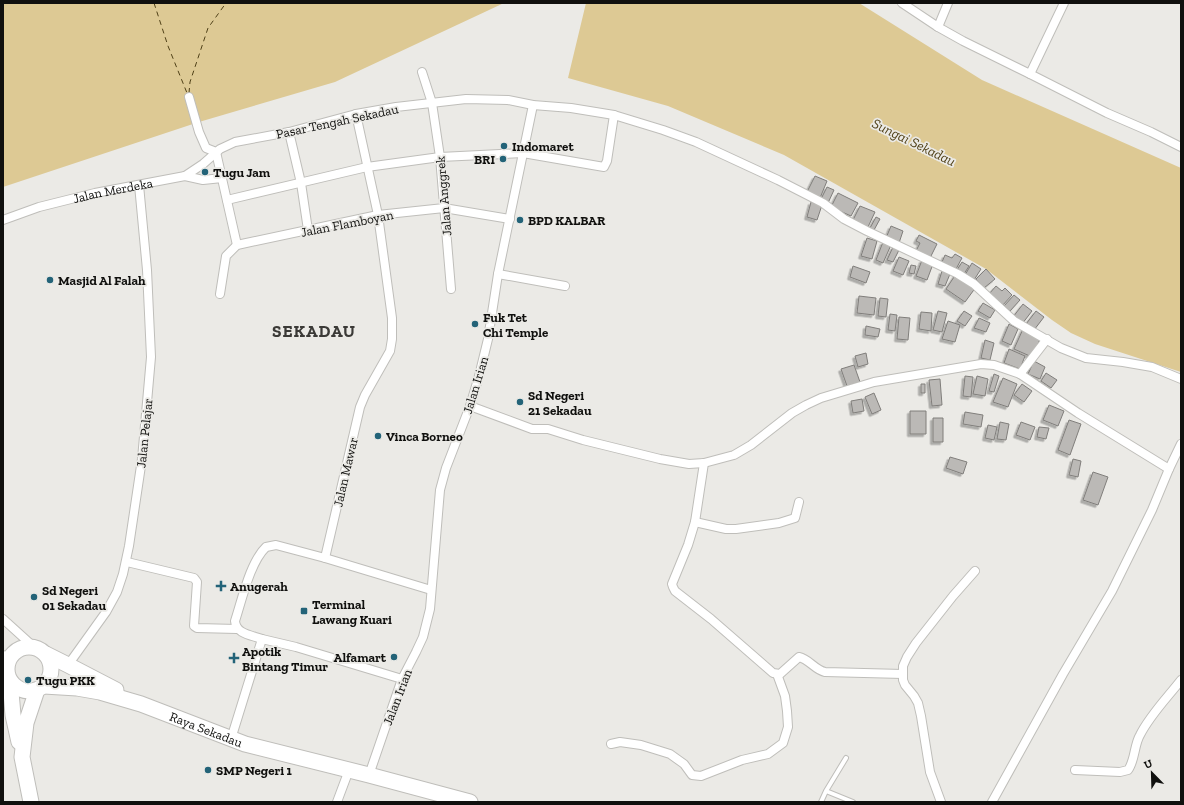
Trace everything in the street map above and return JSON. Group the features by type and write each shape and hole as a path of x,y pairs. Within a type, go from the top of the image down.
{"highway":[{"path":"31,802 13,715 10,681 7,674 5,660 8,661 15,652 25,647 41,651 141,704"},
{"path":"22,757 26,723 41,688 48,681 52,670 49,659 41,651"},
{"path":"10,681 19,689 25,691 41,688"},
{"name":"Raya Sekadau","path":"41,688 77,688 100,692 141,704 245,744 470,802"}],"street":[{"path":"902,3 938,28 1100,110 1181,147"},
{"path":"938,28 948,3"},
{"path":"1030,74 1064,3"},
{"name":"Jalan Anggrek","path":"422,72 432,103 440,157 451,289"},
{"path":"189,97 199,132 206,148 216,152 237,245 226,256 220,294"},
{"name":"Pasar Tengah Sekadau","path":"216,152 226,145 235,142 289,132 356,114 396,107 473,99 508,100 533,105 571,108 614,115 696,142 778,180 823,203 844,219 958,274 974,284 1014,321 1060,348 1086,358 1152,367 1181,379"},
{"name":"Jalan Irian","path":"369,775 402,679 423,637 430,609 442,485 446,468 470,406 488,339 498,274 533,105"},
{"name":"Jalan Mawar","path":"325,558 360,407 365,394 392,346 392,318 378,215 356,114"},
{"path":"227,200 367,167 440,157 523,153 604,167 607,161 614,115"},
{"path":"289,132 301,183 308,230"},
{"name":"Jalan Merdeka","path":"3,220 39,207 95,193 185,176 203,164 216,152"},
{"path":"185,176 203,180 222,178"},
{"name":"Jalan Pelajar","path":"68,665 117,592 126,562 142,459 151,357 139,185"},
{"name":"Jalan Flamboyan","path":"237,245 378,215 444,208 510,219"},
{"path":"498,274 565,286"},
{"path":"1020,374 1047,339"},
{"path":"470,406 532,429 548,429 583,440 660,459 689,464 704,463 734,455 752,445 792,413 806,405 848,389 874,382 981,364 994,365 1020,374 1078,413 1169,469"},
{"path":"992,802 1063,674 1112,591 1152,510 1169,469 1179,454 1181,444"},
{"path":"704,463 695,522 688,545 672,584 673,588 773,673 777,674 783,672 795,659 799,657 803,658 820,671 825,672 903,674"},
{"path":"695,522 731,529 779,523 795,518 799,502"},
{"path":"237,629 235,621 245,590 257,557 266,547 276,545 431,590"},
{"path":"126,562 194,578 197,582 194,626 197,628 237,629 262,639 296,647 402,679"},
{"path":"942,802 930,772 920,709 914,696 905,685 903,666 916,643 975,571"},
{"path":"3,619 41,651"},
{"path":"231,739 262,639"},
{"path":"611,744 620,742 641,745 670,754 684,764 692,775 700,776 742,760 768,754 783,743 788,728 785,696 777,674"},
{"path":"1075,770 1120,772 1128,770 1131,765 1137,739 1148,721 1181,680"},
{"path":"337,802 349,770"}],"lane":[{"path":"821,802 846,758"},
{"path":"826,791 853,802"}],"water":[{"path":"3,3 504,3 335,82 199,122 3,187"},
{"name":"Sungai Sekadau","path":"586,3 859,3 982,80 1181,168 1181,372 1095,344 1071,333 986,269 784,155 668,106 568,78"}],"building":[{"path":"815,176 827,181 820,198 807,192"},
{"path":"827,187 834,190 828,203 821,199"},
{"path":"838,193 858,203 851,216 831,207"},
{"path":"811,202 822,205 817,220 807,217"},
{"path":"860,206 875,212 868,227 853,220"},
{"path":"876,217 880,219 874,230 870,228"},
{"path":"891,226 903,231 899,243 886,238"},
{"path":"919,235 937,244 930,258 916,251 920,243 916,241"},
{"path":"867,238 877,241 872,259 861,256"},
{"path":"883,242 891,245 883,263 876,260"},
{"path":"893,247 899,250 893,262 887,260"},
{"path":"955,254 962,258 956,269 942,262 945,255 952,258"},
{"path":"899,257 909,261 903,275 893,271"},
{"path":"922,260 933,264 927,280 916,276"},
{"path":"962,262 969,266 964,274 957,270"},
{"path":"972,263 981,269 974,280 965,275"},
{"path":"911,265 916,266 914,274 909,273"},
{"path":"853,266 870,272 866,283 850,277"},
{"path":"986,269 995,279 984,288 976,279"},
{"path":"942,271 950,274 945,286 938,284"},
{"path":"956,274 976,287 965,302 946,289"},
{"path":"996,286 1002,291 1005,288 1012,295 1002,306 989,294"},
{"path":"1014,295 1020,300 1010,311 1004,306"},
{"path":"859,296 876,298 874,315 857,313"},
{"path":"880,298 888,299 886,317 878,316"},
{"path":"983,303 995,310 990,318 978,311"},
{"path":"1023,304 1032,311 1022,324 1013,317"},
{"path":"938,311 947,313 942,332 933,330"},
{"path":"964,311 972,316 965,326 957,321"},
{"path":"1036,311 1044,317 1034,330 1026,324"},
{"path":"921,312 932,313 931,331 919,329"},
{"path":"890,314 897,315 895,331 888,330"},
{"path":"899,317 910,318 908,340 897,339"},
{"path":"979,318 990,323 986,332 974,328"},
{"path":"948,321 960,325 955,342 942,339"},
{"path":"1009,324 1018,329 1011,345 1002,341"},
{"path":"866,326 880,329 878,337 865,335"},
{"path":"1023,329 1041,337 1032,357 1014,349"},
{"path":"985,340 994,343 990,360 981,358"},
{"path":"1009,349 1025,356 1020,369 1004,363"},
{"path":"866,353 868,364 858,367 855,356"},
{"path":"1034,361 1045,367 1040,379 1028,374"},
{"path":"854,365 860,382 847,386 841,369"},
{"path":"1046,373 1057,380 1051,388 1041,381"},
{"path":"994,374 999,376 994,392 989,391"},
{"path":"965,376 973,377 971,397 963,396"},
{"path":"977,376 988,379 985,396 973,394"},
{"path":"1003,378 1017,384 1008,407 993,402"},
{"path":"940,379 942,405 932,406 929,380"},
{"path":"921,384 925,384 925,393 921,393"},
{"path":"1022,384 1032,391 1024,402 1014,395"},
{"path":"874,393 881,410 872,414 865,397"},
{"path":"862,399 864,411 853,413 851,401"},
{"path":"1049,405 1064,411 1058,426 1043,420"},
{"path":"910,411 926,411 926,434 910,434"},
{"path":"965,412 983,415 981,427 963,424"},
{"path":"933,418 943,418 943,442 933,442"},
{"path":"1069,420 1081,424 1070,455 1058,450"},
{"path":"1000,422 1009,424 1006,440 997,439"},
{"path":"1021,422 1035,427 1030,440 1016,435"},
{"path":"988,425 997,427 994,440 985,438"},
{"path":"1039,427 1049,428 1046,439 1037,437"},
{"path":"950,457 967,462 963,474 946,468"},
{"path":"1073,459 1081,461 1078,477 1069,475"},
{"path":"1093,472 1108,477 1098,505 1083,500"}],"ferry route":[{"path":"154,3 168,46 187,93"},
{"path":"189,93 190,82 208,28 226,3"}],"place":[{"name":"Indomaret","path":"504,146"},
{"name":"BRI","path":"503,159"},
{"name":"Tugu Jam","path":"205,172"},
{"name":"BPD KALBAR","path":"520,220"},
{"name":"Masjid Al Falah","path":"50,280"},
{"name":"Fuk Tet Chi Temple","path":"475,324"},
{"name":"Sd Negeri 21 Sekadau","path":"520,402"},
{"name":"Vinca Borneo","path":"378,436"},
{"name":"Anugerah","path":"221,586"},
{"name":"Sd Negeri 01 Sekadau","path":"34,597"},
{"name":"Terminal Lawang Kuari","path":"304,611"},
{"name":"Alfamart","path":"394,657"},
{"name":"Apotik Bintang Timur","path":"234,658"},
{"name":"Tugu PKK","path":"28,680"},
{"name":"SMP Negeri 1","path":"208,770"}],"district":[{"name":"SEKADAU","path":"314,331"}]}
